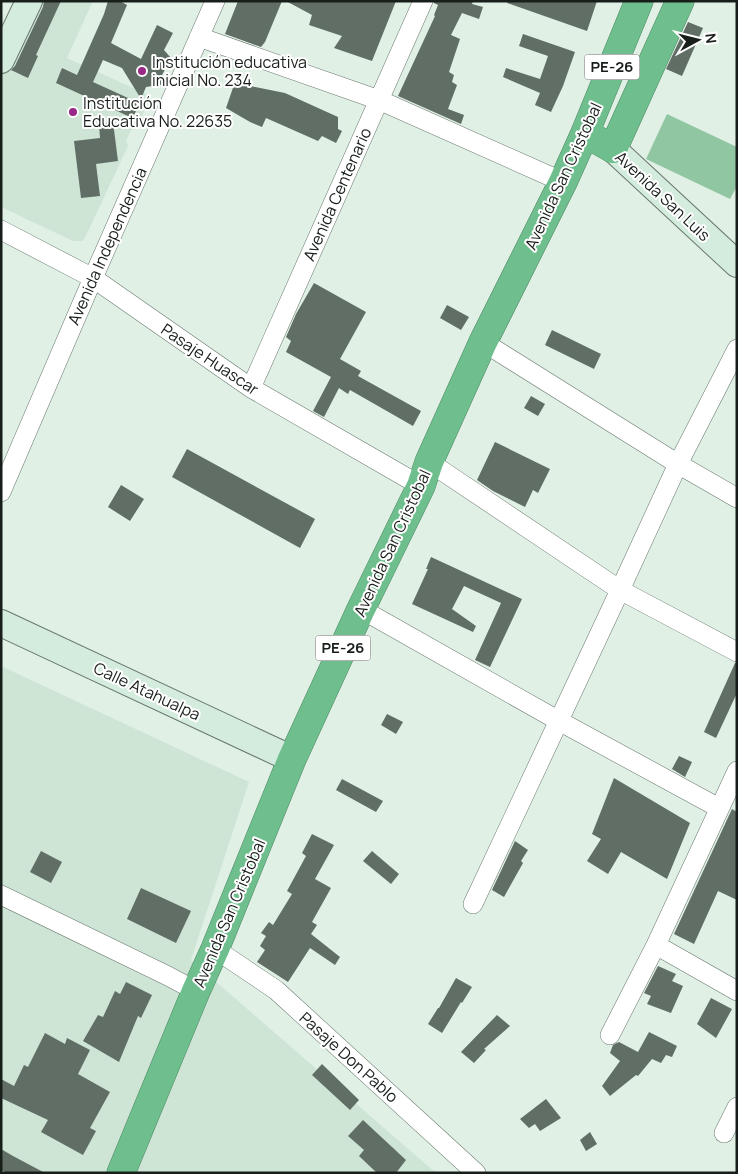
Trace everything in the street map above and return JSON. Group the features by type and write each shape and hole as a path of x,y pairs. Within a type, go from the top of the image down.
{"highway":[{"name":"Avenida San Cristobal","path":"121,1173 292,759 425,474 484,342 563,182 639,1"},
{"path":"614,149 680,1"},
{"name":"Avenida San Luis","path":"585,133 614,149"}],"street":[{"path":"1,24 12,1"},
{"path":"1,60 29,1"},
{"name":"Avenida Independencia","path":"1,492 93,278 216,1"},
{"name":"Avenida Centenario","path":"251,388 423,1"},
{"path":"199,37 379,100 563,182"},
{"name":"Avenida San Luis","path":"614,149 737,264"},
{"name":"Pasaje Huascar","path":"1,230 93,278 251,388 425,474 620,590 737,652"},
{"path":"484,342 678,464 737,498"},
{"path":"473,904 678,464 737,349"},
{"path":"361,609 559,721 719,808"},
{"name":"Calle Atahualpa","path":"1,623 292,759"},
{"path":"610,1035 656,945 737,771"},
{"path":"1,895 196,991"},
{"path":"656,945 737,991"},
{"name":"Pasaje Don Pablo","path":"215,949 276,990 476,1173"},
{"path":"724,1133 737,1107"}],"shaded area":[{"name":"Institución Educativa No. 22635","path":"35,1 93,1 67,58 151,96 136,129 131,130 126,141 128,146 82,241 73,241 1,207 1,74"},
{"path":"1,666 249,782 191,960 436,1173 1,1173"}],"green space":[{"path":"667,114 737,147 737,186 730,199 646,159"}],"building":[{"path":"44,1 61,1 36,55 38,56 28,78 11,70 15,66 43,7"},
{"path":"108,1 120,1 127,5 111,43 141,59 157,25 173,33 164,50 171,58 161,77 166,84 146,87 141,99 122,68 103,60 93,82 139,103 134,116 128,116 56,83 62,68 77,75"},
{"path":"238,1 282,1 265,42 261,47 225,34"},
{"path":"286,1 396,1 372,61 334,48 342,36 309,25 312,15"},
{"path":"434,1 473,1 472,4 483,7 479,19 462,13 451,35 460,39 449,72 454,75 452,82 457,85 448,109 464,115 461,124 398,96 435,16 438,5"},
{"path":"508,1 597,1 587,31 507,3"},
{"path":"688,22 703,28 682,76 666,69"},
{"path":"523,34 575,52 551,112 535,105 540,93 503,77 506,68 540,79 548,56 519,46"},
{"path":"236,79 252,83 250,86 285,93 338,117 338,129 342,131 336,143 322,136 318,141 266,118 262,127 226,108"},
{"path":"113,122 118,161 96,164 100,196 81,198 74,141 100,138 99,124"},
{"path":"314,283 366,312 340,359 361,371 358,376 421,411 413,426 350,390 348,394 339,388 324,417 313,411 331,377 286,352 291,341 286,337 296,314"},
{"path":"447,305 469,317 461,330 440,318"},
{"path":"552,330 601,354 594,369 545,345"},
{"path":"531,396 545,404 538,416 524,408"},
{"path":"495,442 550,469 538,493 533,490 525,507 493,491 477,480"},
{"path":"187,449 315,519 300,548 172,477"},
{"path":"121,485 144,499 130,521 108,507"},
{"path":"431,557 522,599 490,667 475,660 501,603 464,586 452,609 476,626 473,632 412,604 428,569 426,569"},
{"path":"735,663 737,663 737,693 716,738 704,732"},
{"path":"387,714 403,722 396,734 381,725"},
{"path":"679,756 692,762 685,777 672,769"},
{"path":"614,778 690,823 667,879 621,852 608,874 587,861 601,839 592,834"},
{"path":"342,779 383,801 376,812 336,790"},
{"path":"732,809 737,812 737,900 718,891 694,944 674,934"},
{"path":"312,834 334,845 315,879 331,888 312,922 317,925 311,934 340,957 335,965 310,948 288,982 257,962 265,950 260,946 266,936 261,933 269,922 273,925 292,894 287,891 306,856 302,853"},
{"path":"515,841 528,850 504,897 492,890"},
{"path":"41,851 62,862 51,883 30,872"},
{"path":"372,851 399,874 391,884 363,861"},
{"path":"141,888 191,911 176,943 127,919"},
{"path":"658,966 676,974 672,981 683,986 671,1013 647,1004 651,996 644,993"},
{"path":"456,978 472,987 442,1033 428,1024"},
{"path":"126,982 152,995 141,1018 138,1016 119,1062 83,1041 98,1015 103,1017 115,991 120,994"},
{"path":"711,998 732,1009 716,1038 697,1024"},
{"path":"497,1015 510,1026 484,1049 486,1050 474,1063 461,1052"},
{"path":"649,1032 677,1046 672,1057 666,1055 661,1063 652,1059 638,1076 636,1075 610,1096 602,1086 620,1061 610,1053 613,1045 619,1042 638,1052"},
{"path":"45,1033 65,1044 67,1038 90,1050 78,1074 110,1092 90,1128 96,1131 83,1155 41,1132 48,1120 1,1098 1,1079 14,1086 24,1065 28,1067"},
{"path":"322,1064 359,1100 350,1110 312,1075"},
{"path":"546,1099 561,1118 540,1131 535,1124 529,1128 520,1119"},
{"path":"363,1120 406,1160 396,1173 377,1173 359,1156 364,1150 348,1136"},
{"path":"590,1132 597,1144 586,1151 580,1140"},
{"path":"1,1149 45,1173 7,1173 1,1170"}],"place":[{"name":"Institución educativa inicial No. 234","path":"142,71"},
{"name":"Institución Educativa No. 22635","path":"73,112"}]}
